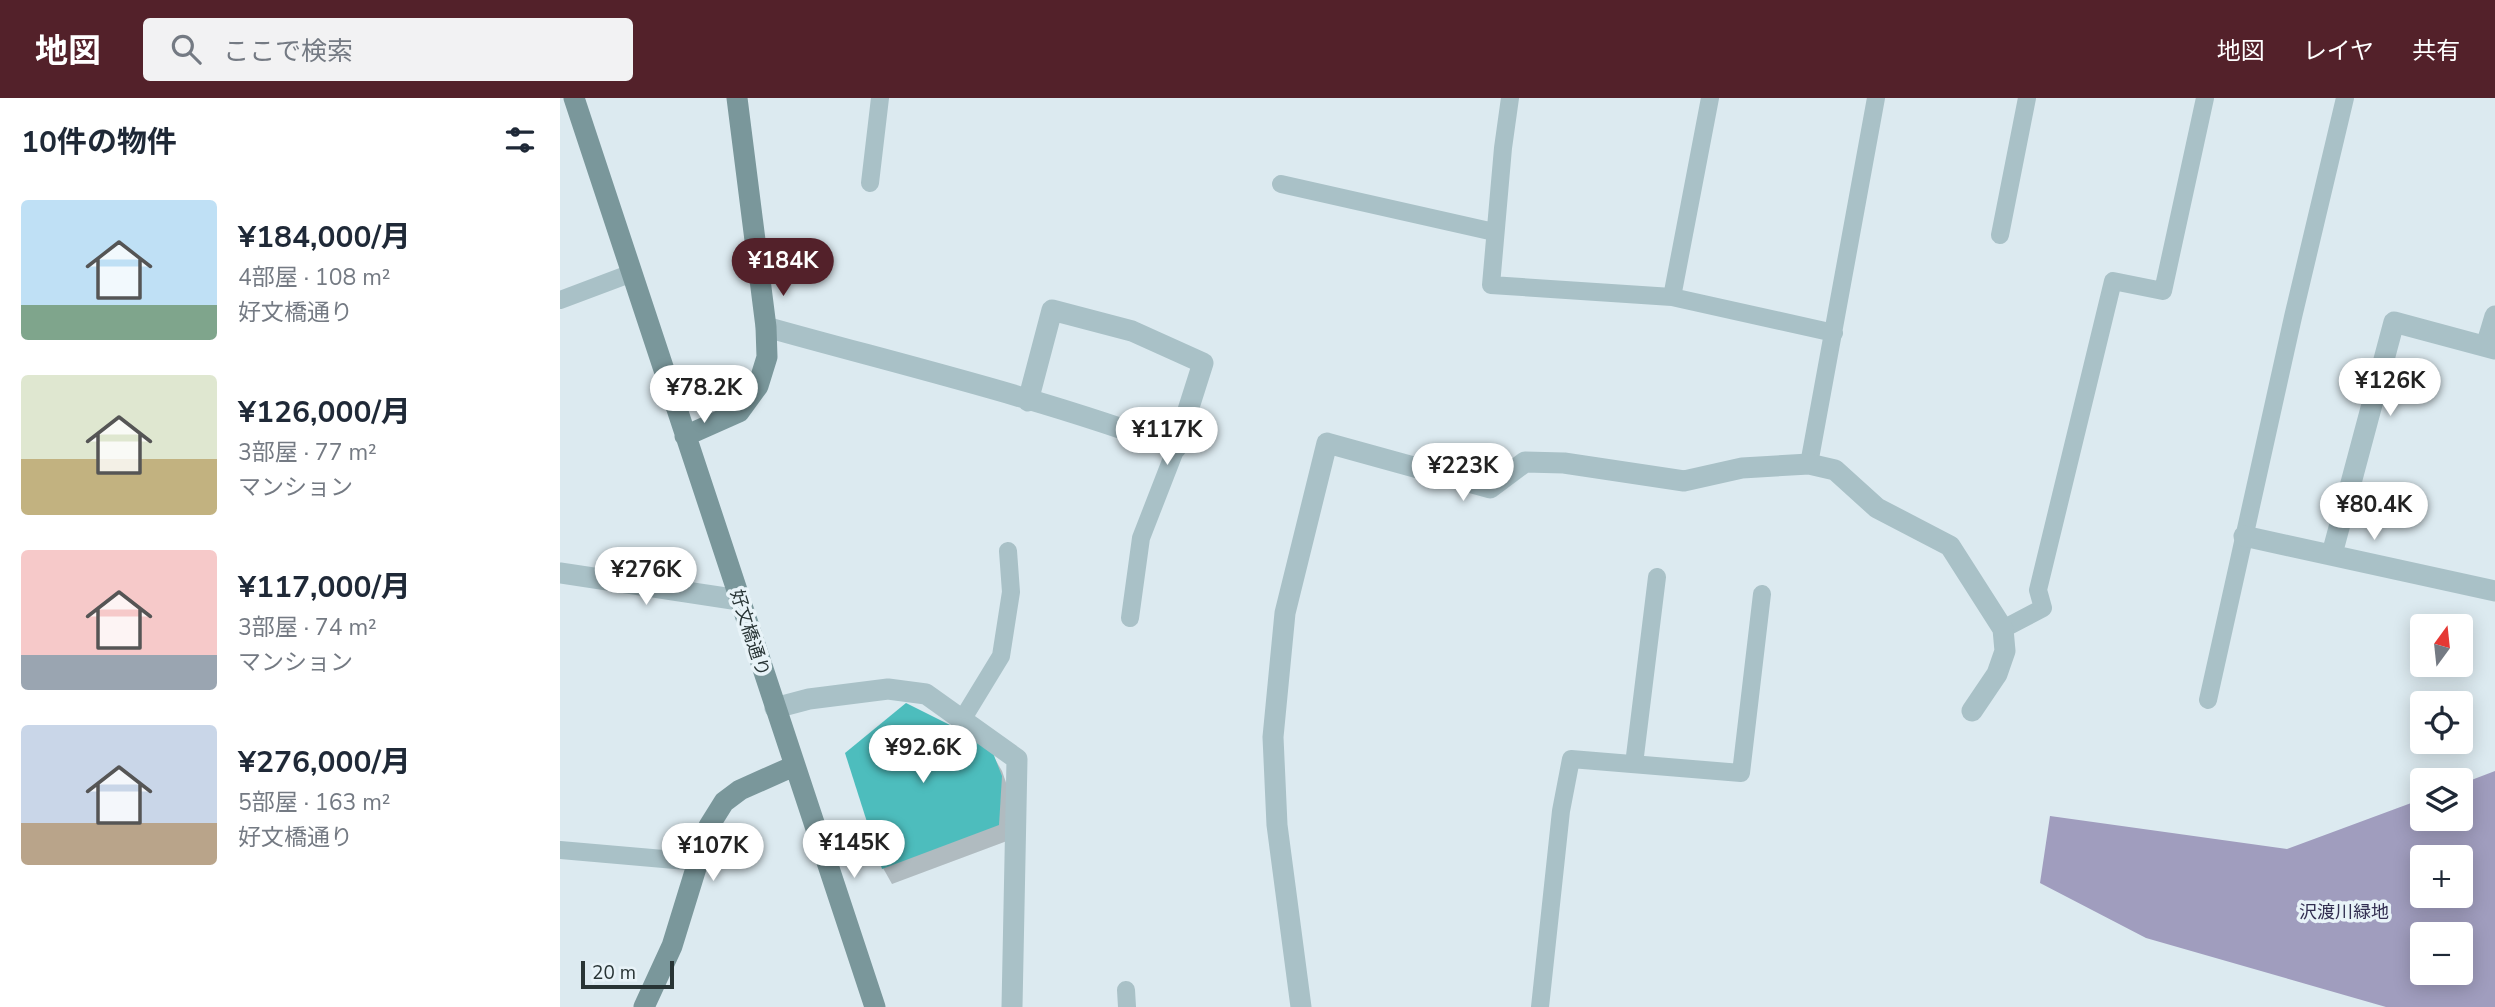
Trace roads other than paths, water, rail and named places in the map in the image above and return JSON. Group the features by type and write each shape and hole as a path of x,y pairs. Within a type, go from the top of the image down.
{"street":[{"name":"好文橋通り","path":"574,98 875,1007"},
{"path":"685,436 739,411 758,386 767,357 766,327 737,98"},
{"path":"766,327 1028,401 1114,425 1176,448 1203,363 1132,331 1052,310 1028,401"},
{"path":"2332,554 2394,322 2491,347 2495,316"},
{"path":"1301,1007 1277,825 1273,737 1285,613 1327,443 1490,488 1525,462 1564,463 1684,481 1742,468 1809,464 1835,470 1877,508 1950,546 2003,629 2005,651 1997,674 1972,712"},
{"path":"2244,536 2495,590"},
{"path":"560,573 739,600"},
{"path":"775,708 809,699 888,689 926,694 1017,759 1013,1007"},
{"path":"644,1007 672,946 709,826 724,802 740,790 794,766"}],"lane":[{"path":"870,183 880,98"},
{"path":"1510,98 1494,232 1491,285 1672,297 1834,333"},
{"path":"1672,297 1710,98"},
{"path":"1809,464 1876,98"},
{"path":"2000,235 2027,98"},
{"path":"2003,629 2043,608 2038,590 2113,281 2163,291 2205,98"},
{"path":"2208,700 2346,98"},
{"path":"1281,184 1494,232"},
{"path":"560,300 632,273"},
{"path":"1130,618 1141,538 1176,448"},
{"path":"962,720 1000,656 1011,592 1008,551"},
{"path":"1634,764 1657,577"},
{"path":"1540,1007 1562,811 1571,759 1741,773 1762,594"},
{"path":"560,850 698,862"}],"park label":[{"name":"沢渡川緑地","path":"2344,912"}]}
